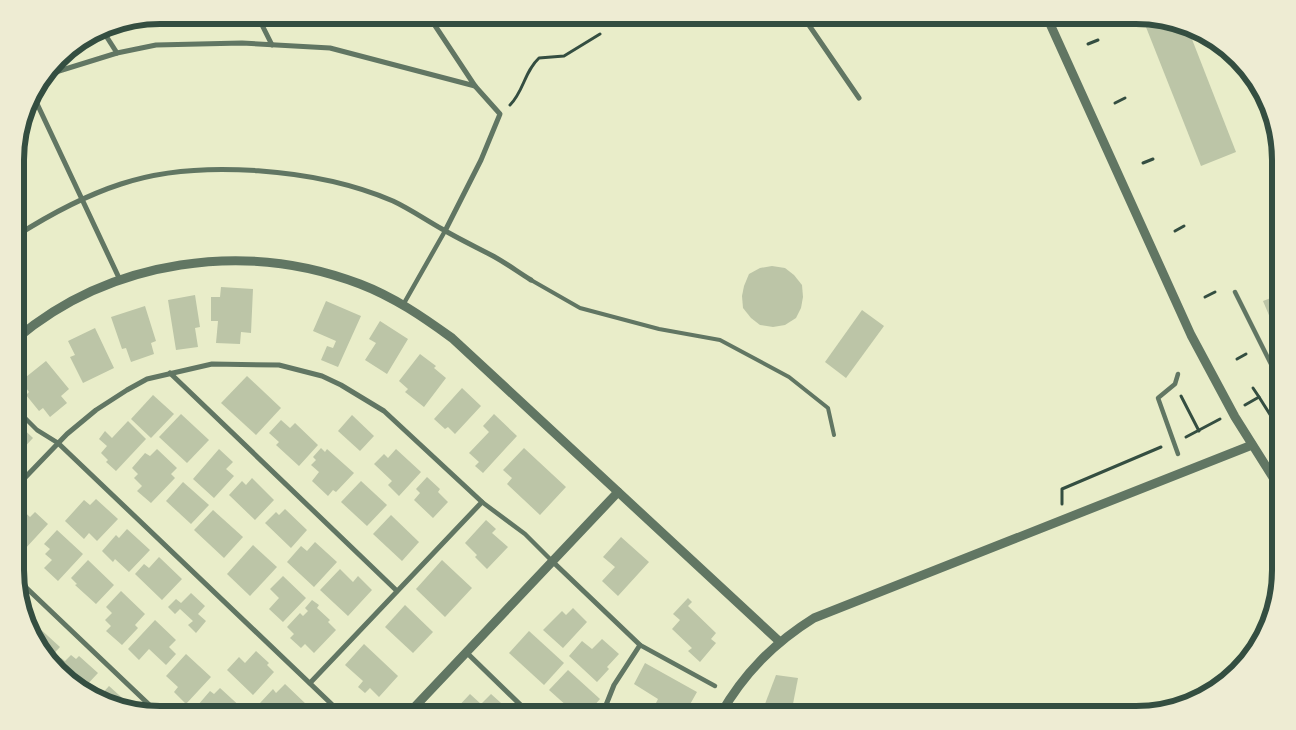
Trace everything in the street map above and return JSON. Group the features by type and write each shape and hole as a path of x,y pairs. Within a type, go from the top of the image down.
{"street":[{"path":"262,24 272,45"},
{"path":"403,305 445,231 500,114 475,86 434,24"},
{"path":"808,24 859,98"},
{"path":"1050,24 1191,335 1212,376 1272,476"},
{"path":"106,35 117,53"},
{"path":"57,72 117,53 156,45 242,43 330,48 475,86"},
{"path":"37,103 120,280"},
{"path":"24,231 82,199 122,183 170,173 217,170 263,171 306,176 345,185 393,201 494,256 531,280"},
{"path":"24,333 56,310 87,293 154,269 188,263 224,260 294,265 328,273 361,284 403,305 452,338 780,642"},
{"path":"1235,292 1272,366"},
{"path":"24,479 58,443 96,410 147,379 212,364 279,365 322,376 341,385 384,411 482,502 525,534 640,645 715,686"},
{"path":"170,374 398,591"},
{"path":"1178,374 1175,384 1158,398 1178,454"},
{"path":"24,416 37,430 58,443 334,706"},
{"path":"726,706 744,678 780,642 814,618 1252,445"},
{"path":"415,706 618,492"},
{"path":"310,683 482,502"},
{"path":"25,586 150,705"},
{"path":"606,706 614,686 640,645"},
{"path":"466,652 522,706"}],"lane":[{"path":"531,280 580,308 659,329 720,340 789,377 828,408 834,435"}],"path":[{"path":"500,114 517,98 531,66 539,58 564,56 600,34"},
{"path":"1088,44 1098,40"},
{"path":"1115,103 1125,98"},
{"path":"1143,163 1153,159"},
{"path":"1175,231 1184,226"},
{"path":"1205,297 1215,292"},
{"path":"1237,359 1246,354"},
{"path":"1253,388 1259,397"},
{"path":"1183,402 1199,431"},
{"path":"1062,489 1062,504"}],"building":[{"path":"1145,24 1171,28 1190,35 1236,152 1201,166"},
{"path":"772,266 785,268 794,275 802,285 803,297 801,308 796,318 785,325 773,327 760,325 751,318 743,308 742,296 749,274 760,268"},
{"path":"221,287 253,289 251,333 241,332 240,344 216,343 218,321 211,321 211,297 220,297"},
{"path":"195,295 200,327 195,328 198,347 176,350 168,300"},
{"path":"1272,298 1272,322 1263,301"},
{"path":"326,301 361,316 338,367 321,360 327,346 333,348 336,341 313,331"},
{"path":"145,306 156,341 151,343 154,354 131,362 126,348 122,349 111,317"},
{"path":"862,310 884,326 846,378 825,362"},
{"path":"380,321 408,339 387,374 365,360 376,343 369,339"},
{"path":"95,328 114,368 83,383 70,357 75,355 68,341"},
{"path":"420,354 436,366 434,368 446,378 424,407 405,392 408,389 399,381"},
{"path":"46,361 69,389 61,396 67,403 50,417 43,408 39,411 26,395 29,392 24,385 24,379"},
{"path":"247,376 281,408 256,435 221,403"},
{"path":"462,388 481,406 455,434 448,427 445,429 434,419"},
{"path":"153,395 174,414 151,438 131,419"},
{"path":"181,414 209,440 187,463 159,437"},
{"path":"494,414 517,436 483,473 475,466 479,462 469,453 489,432 483,426"},
{"path":"352,415 374,436 360,451 338,431"},
{"path":"281,420 290,428 295,423 318,445 299,466 276,445 279,442 269,433"},
{"path":"128,421 146,439 116,471 106,462 108,460 101,453 107,446 99,439 105,431 112,438"},
{"path":"24,430 33,438 24,448"},
{"path":"321,448 325,452 327,449 354,473 336,492 333,490 328,496 312,481 319,472 311,465 316,460 313,457"},
{"path":"524,448 566,487 540,515 507,484 512,478 503,470"},
{"path":"157,449 177,468 171,474 175,478 151,503 137,491 142,486 134,478 138,474 132,468 145,453 150,456"},
{"path":"219,449 233,462 226,469 234,476 214,498 193,479"},
{"path":"396,449 421,472 399,496 388,485 392,481 374,464 384,454 388,458"},
{"path":"427,477 440,489 438,492 448,502 433,518 414,500 420,493 416,489"},
{"path":"252,478 274,500 255,520 229,495 242,481 246,485"},
{"path":"361,481 387,505 367,526 341,502"},
{"path":"183,482 209,505 191,524 166,501"},
{"path":"96,499 118,519 97,541 89,533 84,539 65,521 84,500 90,505"},
{"path":"285,509 307,530 291,548 265,523 276,512 279,515"},
{"path":"213,510 243,537 224,558 194,530"},
{"path":"24,512 30,517 35,512 48,524 24,550"},
{"path":"391,515 419,542 402,561 373,534"},
{"path":"486,520 496,529 492,533 508,547 487,569 465,543"},
{"path":"127,529 150,550 129,572 115,559 113,562 102,551 116,535 119,538"},
{"path":"57,530 83,554 58,581 44,568 52,560 45,554 50,549 44,544"},
{"path":"621,537 649,562 618,596 602,581 615,567 603,557"},
{"path":"315,542 337,562 314,587 287,562 301,546 307,551"},
{"path":"253,545 277,567 250,596 227,574"},
{"path":"159,557 182,579 162,600 135,574 144,564 149,568"},
{"path":"88,560 114,585 96,604 75,585 77,584 71,578"},
{"path":"442,560 472,588 445,617 416,589"},
{"path":"340,569 353,582 358,576 372,590 348,616 320,590"},
{"path":"283,576 306,598 283,622 269,609 279,598 270,589"},
{"path":"121,591 145,614 135,625 138,628 122,645 106,631 111,626 105,620 112,613 106,607"},
{"path":"191,593 205,606 198,614 206,621 196,633 188,625 193,621 180,609 175,614 168,607 176,599 181,603"},
{"path":"688,598 692,602 688,606 716,633 711,639 716,643 700,662 688,651 692,648 672,629 680,620 673,614"},
{"path":"312,600 319,605 317,608 330,620 328,622 336,630 314,653 305,644 301,648 290,638 294,634 287,627 300,613 303,616 308,611 305,608"},
{"path":"405,605 433,632 413,653 385,627"},
{"path":"573,608 587,622 563,648 543,630 562,611 566,615"},
{"path":"155,620 176,640 169,647 176,654 166,665 149,649 139,660 128,649"},
{"path":"36,627 60,647 53,654 47,646"},
{"path":"529,631 564,663 544,685 509,653"},
{"path":"602,639 619,654 597,682 569,656 582,641 592,649"},
{"path":"364,644 398,676 379,697 370,688 365,693 358,687 363,681 345,665"},
{"path":"256,651 269,663 267,665 274,672 253,695 227,670 239,657 245,663"},
{"path":"186,654 211,677 186,704 174,692 178,687 166,676"},
{"path":"71,655 76,659 79,656 98,673 87,685 58,660 61,658 65,661"},
{"path":"645,663 697,692 689,706 654,706 658,699 634,684"},
{"path":"568,670 600,699 594,706 567,706 549,690"},
{"path":"776,675 798,678 793,706 765,704"},
{"path":"285,684 307,705 263,706 260,703 273,689 276,693"},
{"path":"109,686 127,702 108,696 102,693"},
{"path":"220,688 240,706 198,705 210,691 214,694"},
{"path":"470,694 481,704 491,694 504,706 459,706"}]}
